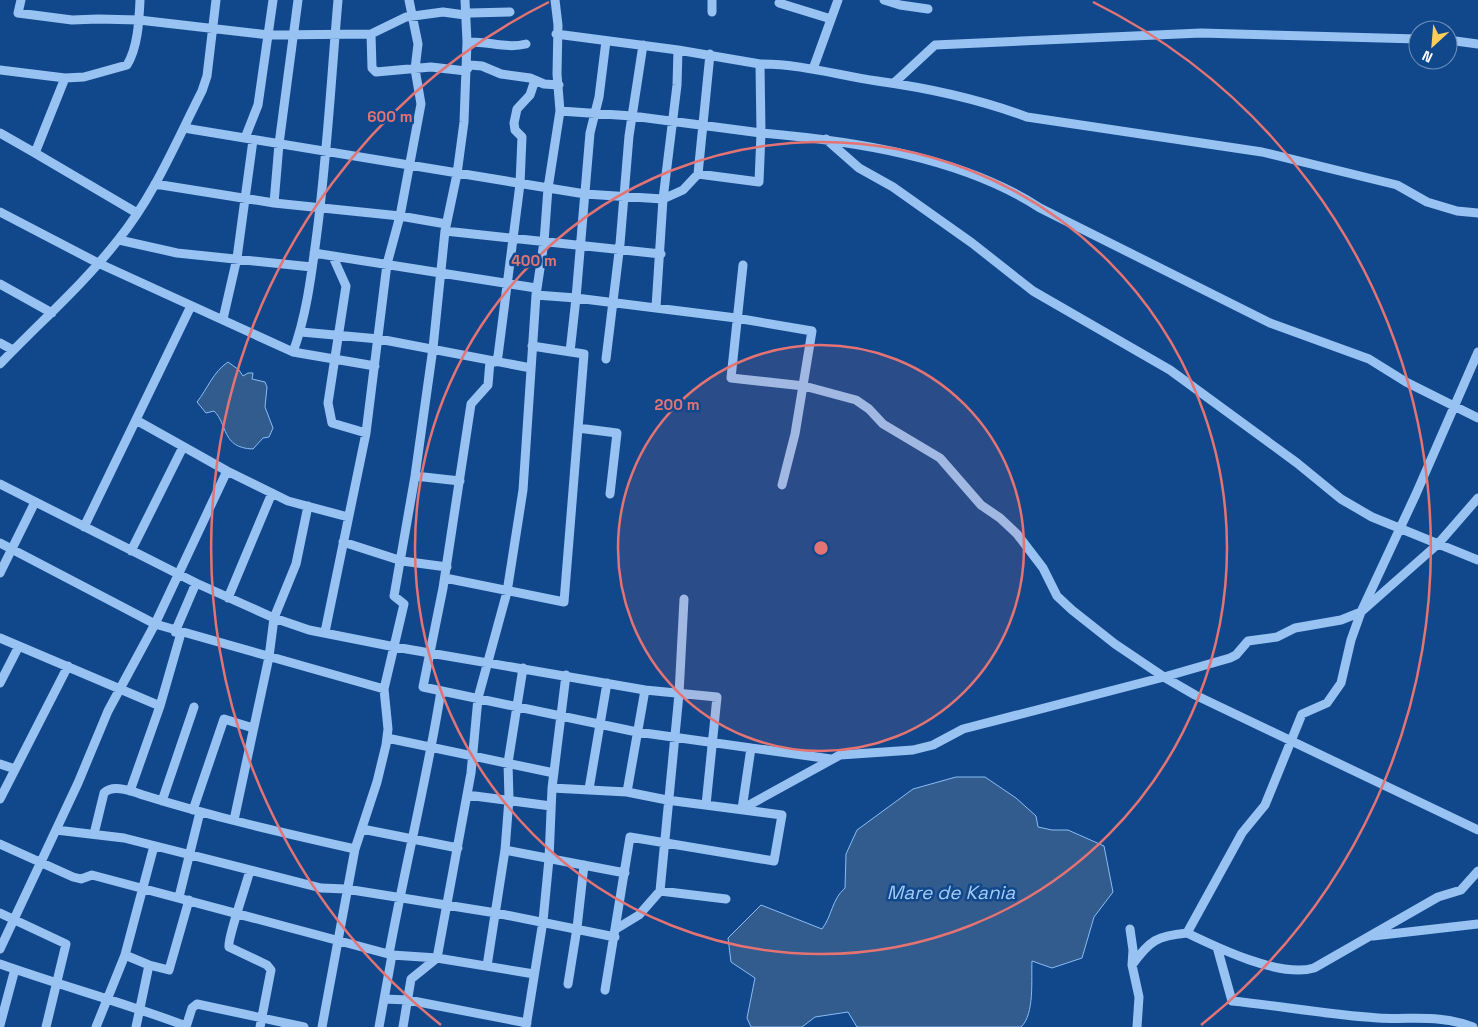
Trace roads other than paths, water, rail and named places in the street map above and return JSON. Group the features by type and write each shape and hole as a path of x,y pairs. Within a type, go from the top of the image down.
{"street":[{"path":"21,0 18,13 72,20 98,18 139,20 269,35 294,33 372,34 396,21 412,16 454,12 465,15 470,13 510,12"},
{"path":"0,70 65,78 84,77 127,65 132,57 139,20 140,0"},
{"path":"0,364 52,313 119,240 155,184 202,91 207,76 216,0"},
{"path":"224,319 238,258 247,199 249,139 258,105 273,0"},
{"path":"274,203 279,144 298,0"},
{"path":"293,352 301,332 320,208 327,151 338,0"},
{"path":"326,632 366,433 387,264 400,216 420,104 415,69 418,44 410,0"},
{"path":"322,1027 346,889 355,849 377,782 387,738 388,729 384,689 404,604 394,596 402,561 415,476 433,348 446,227 457,174 464,122 467,42 465,0"},
{"path":"403,1027 411,979 438,958 449,905 471,773 478,698 507,592 523,490 536,292 544,242 548,188 560,110 556,34 558,25 555,0"},
{"path":"712,0 712,12"},
{"path":"813,68 838,0"},
{"path":"884,0 900,6 928,9"},
{"path":"779,4 832,19"},
{"path":"894,83 935,45 1201,33 1408,39"},
{"path":"372,34 373,70 435,68 466,71"},
{"path":"556,34 710,54 760,64 792,64 894,83 997,106 1027,117 1262,152 1397,184 1428,202 1457,211 1478,213"},
{"path":"570,352 590,133 596,113 606,41"},
{"path":"1458,41 1478,44"},
{"path":"467,42 487,42 508,47 526,44"},
{"path":"606,359 611,301 625,196 632,116 643,45"},
{"path":"656,307 661,254 663,199 673,121 678,50"},
{"path":"184,128 585,194 663,199 683,190 698,174 710,54"},
{"path":"466,71 470,65 475,64 501,74 558,86"},
{"path":"698,174 759,182 761,133 760,64"},
{"path":"36,153 65,78"},
{"path":"535,80 530,95 515,115 515,130 522,137 520,184 498,356 492,362 488,385 471,404 447,567 423,687 637,732 831,759"},
{"path":"560,110 632,116 704,127 826,139 924,159 1013,191 1040,208 1270,323 1369,359 1454,407 1478,418"},
{"path":"0,133 137,213"},
{"path":"826,139 859,168 893,187 958,232 1033,291 1170,370 1341,499 1372,517 1478,560"},
{"path":"155,184 274,203 400,216 446,227 512,239 661,254"},
{"path":"0,212 98,264 224,319 293,352 374,366"},
{"path":"119,240 177,253 312,267"},
{"path":"314,253 387,264 440,275 508,284 536,292 736,318 812,331 804,386 782,485"},
{"path":"333,257 346,286 340,336 328,403 332,423 366,433"},
{"path":"743,265 731,378 804,386 856,400 869,409 883,424 940,458 981,505 1000,518 1017,534 1043,568 1057,596 1115,644 1164,677 1290,741 1478,830"},
{"path":"0,284 52,313"},
{"path":"84,527 191,306"},
{"path":"301,332 378,339 531,368"},
{"path":"0,343 13,350"},
{"path":"445,578 564,602 584,354 532,346"},
{"path":"1187,933 1242,833 1265,805 1302,714 1327,702 1341,684 1351,640 1361,612 1400,529 1478,352"},
{"path":"136,420 227,471 272,493 308,506 348,517"},
{"path":"578,428 617,433 610,494"},
{"path":"131,551 183,446"},
{"path":"0,950 41,864 108,711 155,624 227,471"},
{"path":"415,476 460,481"},
{"path":"0,484 179,575 274,618 395,647 645,690 717,697 706,805"},
{"path":"228,598 272,493"},
{"path":"742,809 840,755 913,750 933,745 963,729 1230,658 1236,655 1248,641 1277,637 1295,628 1341,620 1361,612 1438,544 1478,498"},
{"path":"0,574 35,502"},
{"path":"234,820 269,657 274,618 296,564 308,506"},
{"path":"0,542 155,624 384,689"},
{"path":"343,542 402,561 447,567"},
{"path":"130,791 160,706 178,632 196,583"},
{"path":"56,830 124,838 321,888 346,889 616,933 639,915 660,891 673,737 679,694 684,599"},
{"path":"0,638 160,706"},
{"path":"0,683 19,646"},
{"path":"0,799 68,666"},
{"path":"487,966 505,850 509,799 508,763 523,668"},
{"path":"384,999 408,1000 526,1025 544,921 552,788 566,675"},
{"path":"589,790 607,683"},
{"path":"628,792 645,690"},
{"path":"378,1027 411,838 432,747 441,691"},
{"path":"162,800 194,707"},
{"path":"179,897 190,855 197,811 224,719 253,728"},
{"path":"387,738 554,773"},
{"path":"742,809 751,748"},
{"path":"0,764 15,769"},
{"path":"94,834 104,793 111,788 130,791 197,811 355,849"},
{"path":"552,788 628,792 667,800 782,815 774,861 630,837 626,873 605,990"},
{"path":"467,795 551,806"},
{"path":"362,829 458,848"},
{"path":"0,844 73,878 81,879 92,875 391,955 438,958 534,974"},
{"path":"96,1027 126,955 154,846"},
{"path":"505,850 626,873"},
{"path":"568,984 584,865"},
{"path":"250,870 238,914 227,942 229,947 267,965 271,970 261,1023"},
{"path":"1132,965 1144,947 1155,939 1187,933 1251,960 1302,971 1314,968 1438,897 1461,890 1477,873"},
{"path":"660,891 726,899"},
{"path":"126,955 149,965 169,970 189,900"},
{"path":"0,913 66,944 46,1027"},
{"path":"1368,937 1478,924"},
{"path":"1130,929 1133,950 1132,965 1138,997 1137,1027"},
{"path":"1217,947 1232,1001 1379,1018 1427,1017 1456,1020 1473,1027"},
{"path":"0,964 107,1000 140,1009 186,1027 192,1008 197,1004 261,1023 304,1027"},
{"path":"136,1027 149,965"},
{"path":"0,1024 15,969"}],"water":[{"path":"228,362 239,370 243,376 253,373 252,379 265,382 267,387 265,407 273,428 269,437 263,438 253,449 243,448 230,440 214,411 206,413 197,402 214,375"},
{"name":"Mare de Kania","path":"956,777 985,777 1016,798 1036,816 1038,827 1052,830 1068,830 1104,846 1113,892 1094,917 1082,958 1052,968 1032,961 1030,1005 1028,1014 1021,1027 857,1027 848,1012 815,1017 802,1027 751,1027 747,1018 755,978 731,962 728,938 761,905 822,929 837,897 845,888 846,854 857,830 913,789"}]}
